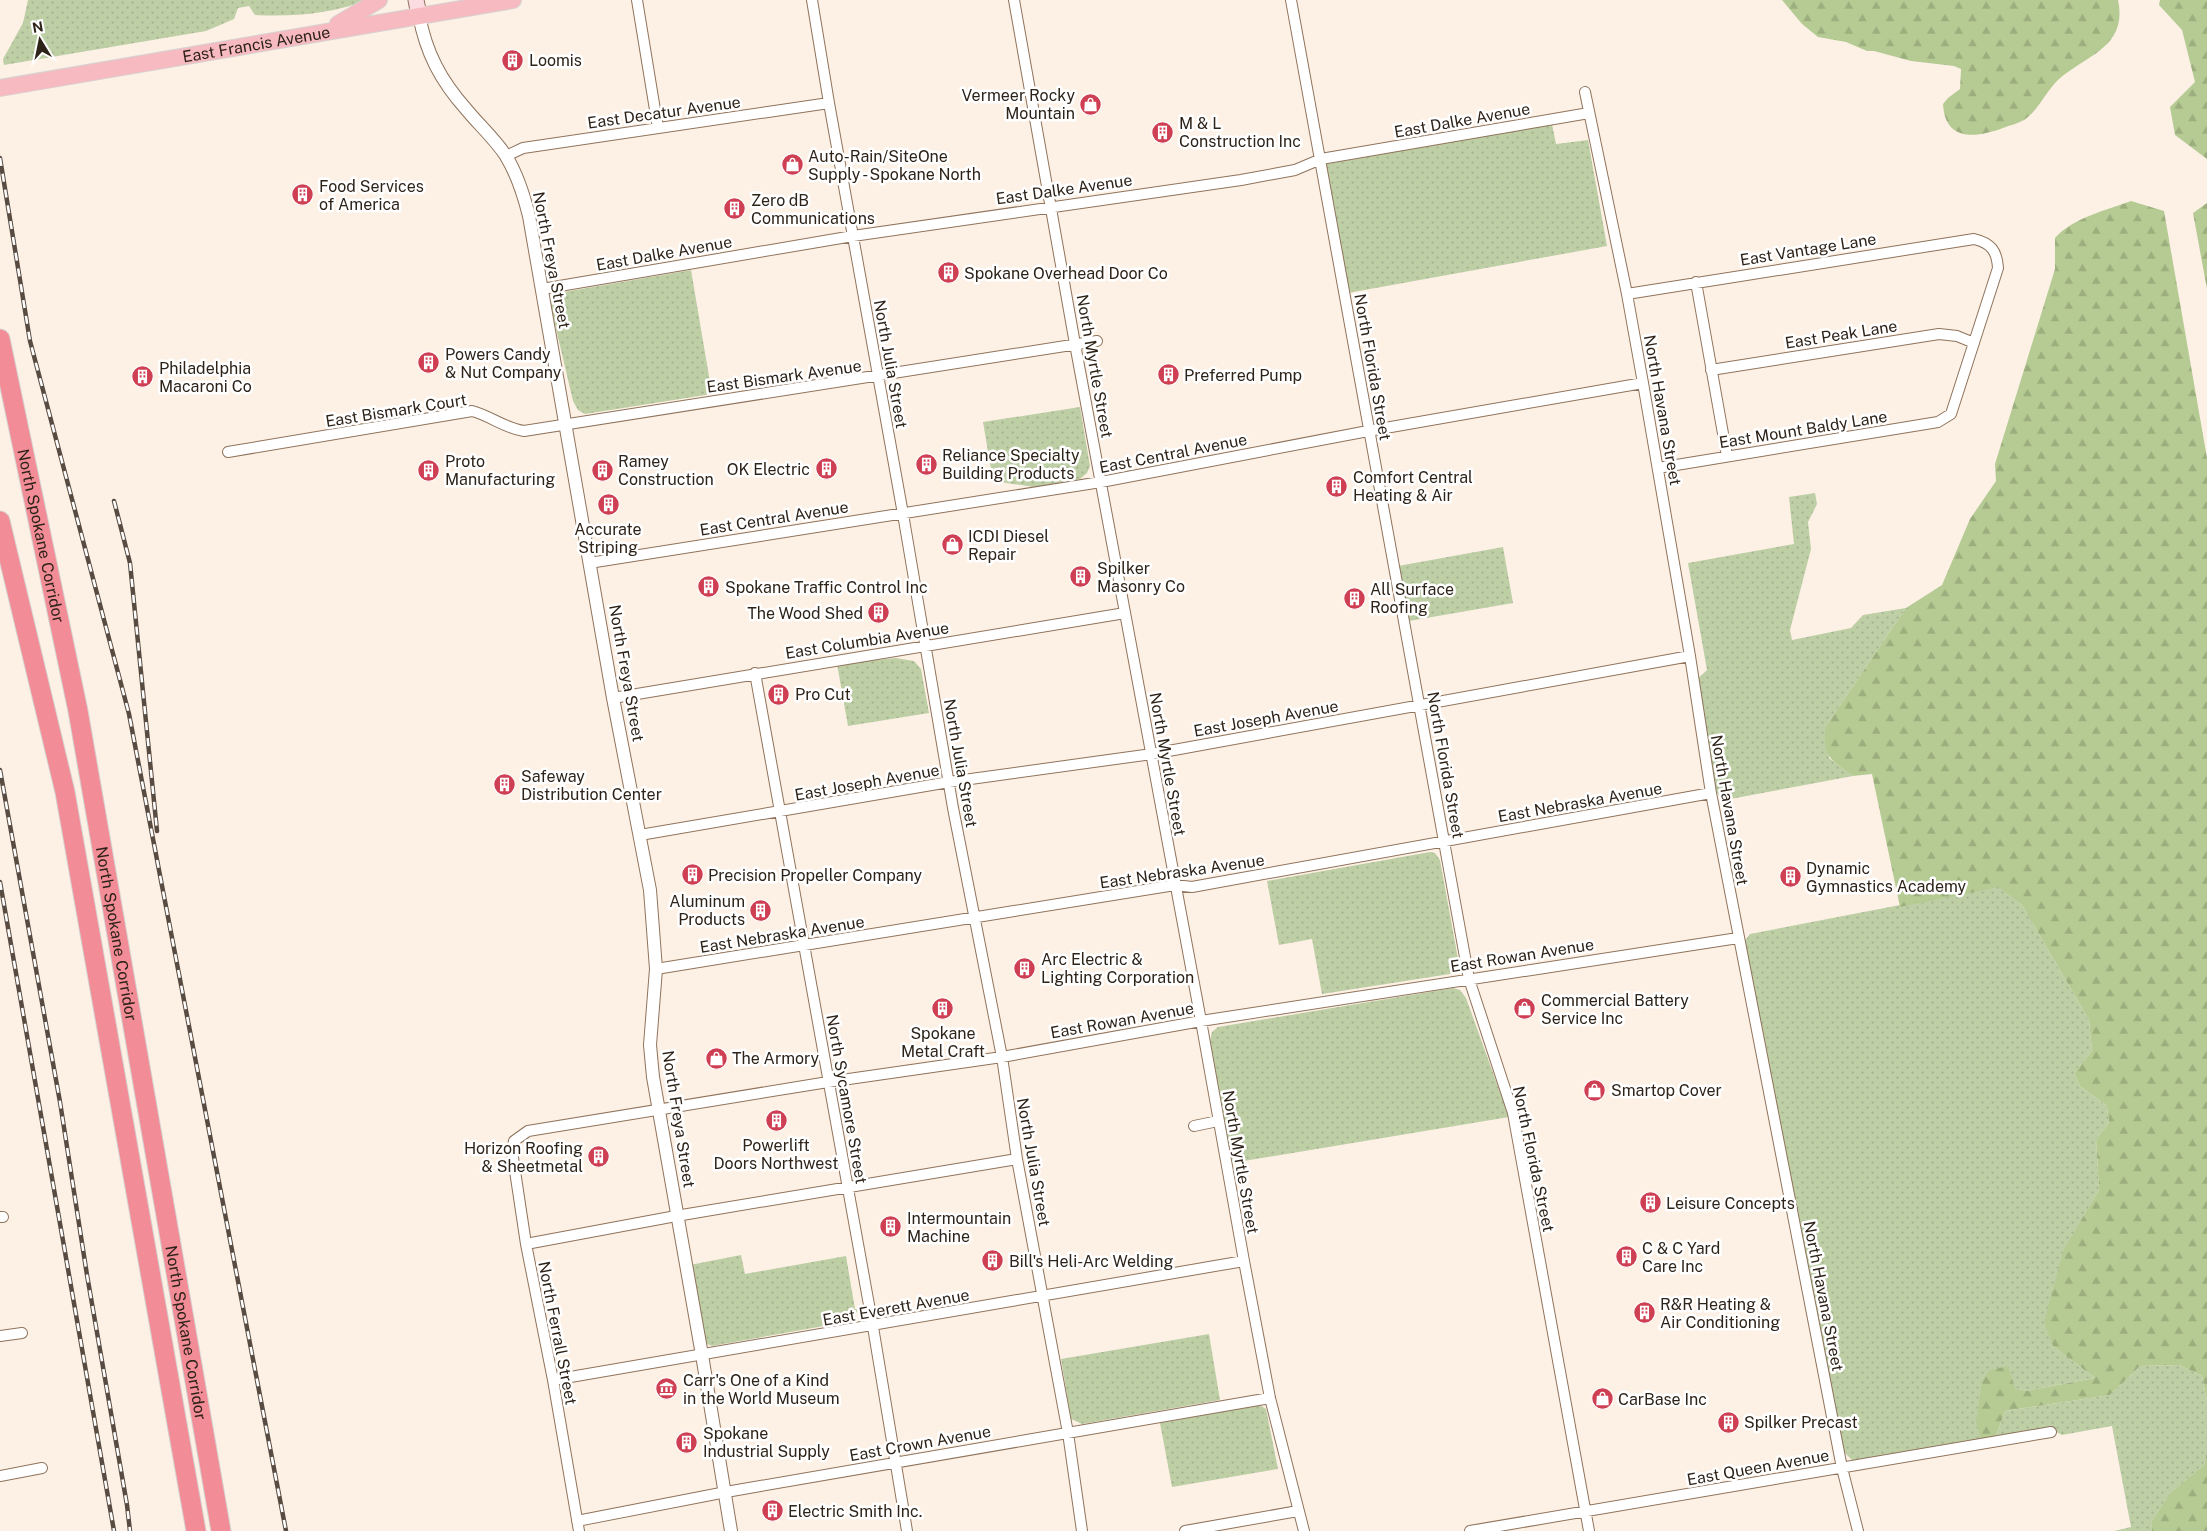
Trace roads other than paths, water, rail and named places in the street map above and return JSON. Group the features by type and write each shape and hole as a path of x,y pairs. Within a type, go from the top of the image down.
{"highway":[{"name":"North Spokane Corridor","path":"0,339 87,759 221,1531"},
{"name":"North Spokane Corridor","path":"0,521 65,792 196,1531"},
{"path":"181,1443 189,1531"},
{"path":"207,1456 226,1531"}],"main road":[{"path":"324,31 359,14 379,0"},
{"name":"East Francis Avenue","path":"0,88 324,31 418,8 513,0"}],"street":[{"path":"637,0 658,128"},
{"name":"North Julia Street","path":"812,0 949,782 1002,1057 1017,1159 1068,1433 1082,1531"},
{"name":"North Myrtle Street","path":"1014,0 1075,344 1244,1261 1270,1398 1304,1531"},
{"name":"North Florida Street","path":"1291,0 1469,979 1513,1113 1588,1531"},
{"name":"North Freya Street","path":"418,8 428,53 438,72 506,156 525,197 613,698 650,890 656,969 650,1045 657,1110 702,1355 731,1531"},
{"name":"North Havana Street","path":"1585,92 1627,294 1690,656 1711,793 1738,938 1842,1468 1858,1531"},
{"name":"East Decatur Avenue","path":"506,156 523,148 829,103"},
{"name":"East Dalke Avenue","path":"542,289 853,236 1241,180 1295,170 1321,159 1589,113"},
{"name":"East Vantage Lane","path":"1627,294 1974,239 1985,242 1992,247 1997,257 1998,268 1974,343"},
{"path":"1696,282 1727,456"},
{"name":"East Peak Lane","path":"1711,370 1939,334 1957,336 1974,343"},
{"name":"East Bismark Avenue","path":"564,425 1097,341"},
{"name":"East Mount Baldy Lane","path":"1658,468 1938,422 1951,414 1974,343"},
{"name":"East Central Avenue","path":"589,563 1101,482 1368,430 1643,383"},
{"name":"East Bismark Court","path":"228,452 472,411 487,415 510,429 524,431 564,425"},
{"name":"East Columbia Avenue","path":"613,698 1125,613"},
{"name":"East Joseph Avenue","path":"640,835 949,782 1152,754 1690,656"},
{"name":"North Sycamore Street","path":"755,673 907,1531"},
{"name":"East Nebraska Avenue","path":"656,969 1175,885 1192,887 1711,793"},
{"name":"East Rowan Avenue","path":"514,1141 528,1131 828,1082 1002,1057 1201,1021 1738,938"},
{"path":"1194,1126 1218,1121"},
{"name":"North Ferrall Street","path":"514,1141 512,1151 526,1244 553,1380 578,1526"},
{"path":"526,1244 676,1216 1017,1159"},
{"name":"East Everett Avenue","path":"553,1380 1244,1261"},
{"path":"0,1336 22,1332"},
{"name":"East Crown Avenue","path":"578,1526 726,1492 1270,1398"},
{"name":"East Queen Avenue","path":"1470,1531 2051,1432"},
{"path":"0,1476 42,1468"},
{"path":"1185,1531 1298,1512"}],"railway":[{"path":"0,158 30,341 129,714 286,1531"},
{"path":"114,501 130,563 157,831"},
{"path":"0,770 60,1102 130,1531"},
{"path":"0,882 114,1531"}],"place":[{"name":"Loomis","path":"513,60"},
{"name":"Vermeer Rocky Mountain","path":"1091,104"},
{"name":"M & L Construction Inc","path":"1163,132"},
{"name":"Auto-Rain/SiteOne Supply - Spokane North","path":"792,165"},
{"name":"Food Services of America","path":"303,195"},
{"name":"Zero dB Communications","path":"735,209"},
{"name":"Spokane Overhead Door Co","path":"948,273"},
{"name":"Powers Candy & Nut Company","path":"429,363"},
{"name":"Preferred Pump","path":"1168,375"},
{"name":"Philadelphia Macaroni Co","path":"143,377"},
{"name":"Reliance Specialty Building Products","path":"926,464"},
{"name":"OK Electric","path":"826,469"},
{"name":"Proto Manufacturing","path":"429,470"},
{"name":"Ramey Construction","path":"602,470"},
{"name":"Comfort Central Heating & Air","path":"1337,486"},
{"name":"Accurate Striping","path":"608,505"},
{"name":"ICDI Diesel Repair","path":"952,545"},
{"name":"Spilker Masonry Co","path":"1081,577"},
{"name":"Spokane Traffic Control Inc","path":"709,587"},
{"name":"All Surface Roofing","path":"1354,598"},
{"name":"The Wood Shed","path":"879,613"},
{"name":"Pro Cut","path":"779,694"},
{"name":"Safeway Distribution Center","path":"505,785"},
{"name":"Precision Propeller Company","path":"692,875"},
{"name":"Dynamic Gymnastics Academy","path":"1790,877"},
{"name":"Aluminum Products","path":"761,910"},
{"name":"Arc Electric & Lighting Corporation","path":"1025,968"},
{"name":"Spokane Metal Craft","path":"943,1009"},
{"name":"Commercial Battery Service Inc","path":"1525,1009"},
{"name":"The Armory","path":"716,1058"},
{"name":"Smartop Cover","path":"1595,1090"},
{"name":"Powerlift Doors Northwest","path":"776,1121"},
{"name":"Horizon Roofing & Sheetmetal","path":"599,1157"},
{"name":"Leisure Concepts","path":"1650,1203"},
{"name":"Intermountain Machine","path":"891,1227"},
{"name":"C & C Yard Care Inc","path":"1626,1257"},
{"name":"Bill's Heli-Arc Welding","path":"993,1261"},
{"name":"R&R Heating & Air Conditioning","path":"1644,1313"},
{"name":"Carr's One of a Kind in the World Museum","path":"667,1389"},
{"name":"CarBase Inc","path":"1602,1399"},
{"name":"Spilker Precast","path":"1728,1422"},
{"name":"Spokane Industrial Supply","path":"687,1442"},
{"name":"Electric Smith Inc.","path":"772,1511"}]}
